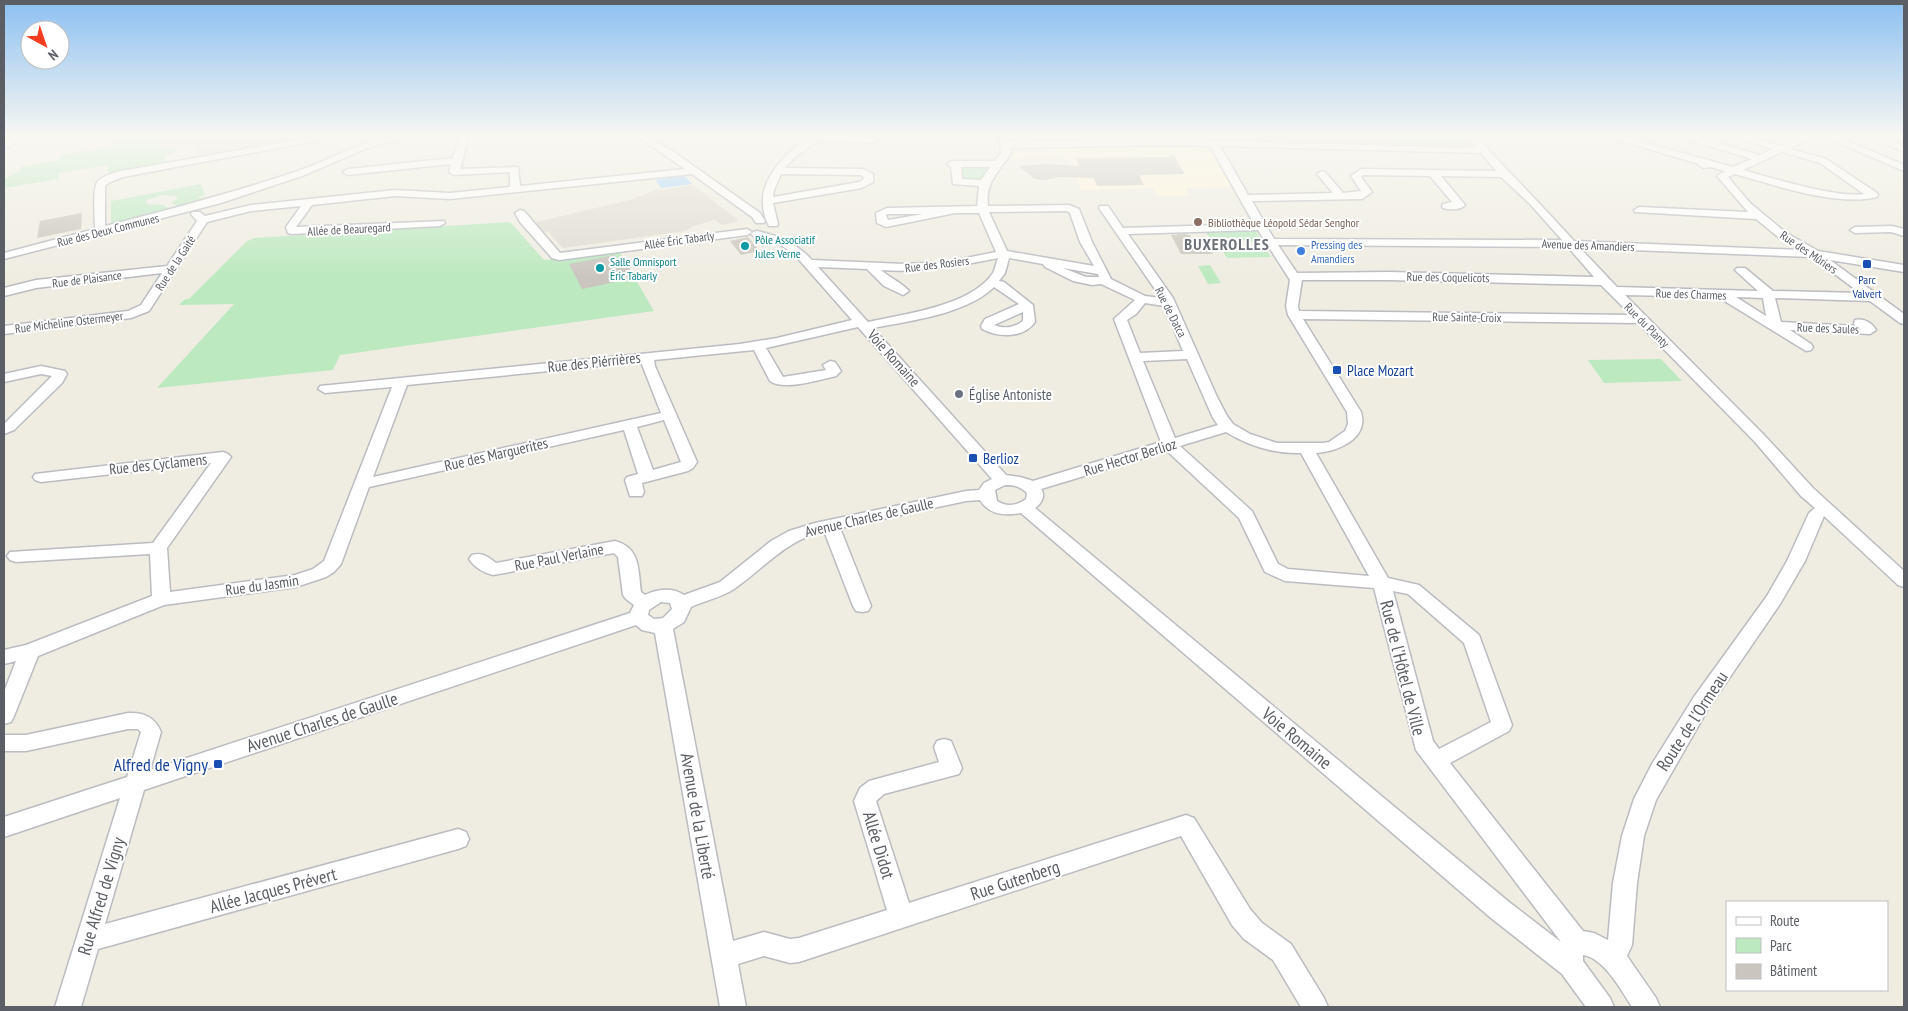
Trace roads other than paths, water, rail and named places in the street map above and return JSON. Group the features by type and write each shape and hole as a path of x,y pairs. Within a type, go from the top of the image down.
{"street":[{"path":"100,232 101,183"},
{"name":"Rue des Deux Communes","path":"4,256 191,209 271,183"},
{"path":"514,183 514,189"},
{"path":"203,220 246,209 309,202 401,193 444,196 574,183"},
{"name":"Voie Romaine","path":"710,183 748,209 758,226 782,241"},
{"path":"758,226 768,205 771,183"},
{"path":"748,209 762,208 768,205 867,183"},
{"path":"985,183 981,196 982,209 1003,254 1002,270 992,283 1000,285 1027,306"},
{"path":"1228,428 1262,444 1307,450 1325,448 1344,440 1350,434 1356,418 1294,315 1292,306 1296,284 1293,277 1270,242 1236,183"},
{"path":"1330,183 1341,197"},
{"path":"1245,198 1362,196 1367,194 1360,183"},
{"path":"1441,183 1460,205 1447,206"},
{"name":"Rue du Planty","path":"1514,183 1534,202 1570,244 1640,319 1760,439 1807,492 1904,580"},
{"name":"Rue des Mûriers","path":"1728,183 1746,205 1781,234 1815,254 1904,320"},
{"path":"1786,183 1828,194 1866,197 1873,195 1856,183"},
{"name":"Voie Romaine","path":"724,193 758,226 798,252 810,264 1002,480"},
{"name":"Allée de Beauregard","path":"309,202 291,228 292,231 440,223"},
{"path":"951,211 886,224 881,221 881,213 885,211 1023,208 1028,211 1060,217 1076,215 1086,242 1103,275 1142,299 1169,303"},
{"name":"Rue de Datca","path":"1104,208 1169,303 1210,397 1220,418 1228,428"},
{"name":"Rue de la Gaité","path":"134,314 145,308 203,220 191,209"},
{"path":"1639,210 1759,216"},
{"name":"Allée Éric Tabarly","path":"520,213 520,216 553,252 563,257 758,226"},
{"path":"1121,231 1262,227"},
{"path":"1855,230 1892,229 1904,233"},
{"name":"Avenue des Amandiers","path":"1270,242 1570,244 1815,254 1904,268"},
{"name":"Rue des Rosiers","path":"810,264 825,263 872,268 926,267 1003,254 1048,260 1049,265 1066,274 1090,281 1103,275"},
{"name":"Rue des Rosiers","path":"872,268 888,283 903,291"},
{"name":"Rue de Plaisance","path":"4,292 36,284 170,269"},
{"path":"1741,270 1768,293"},
{"name":"Rue des Coquelicots","path":"1293,277 1388,276 1604,280"},
{"name":"Rue des Piérrières","path":"325,389 758,346 959,302 974,296 992,283"},
{"name":"Rue des Charmes","path":"1614,291 1723,295 1768,293 1871,296"},
{"name":"Rue des Saules","path":"1768,293 1775,326"},
{"name":"Rue des Saules","path":"1723,295 1806,347"},
{"path":"1142,299 1132,311 1120,319 1170,445 1246,516 1267,564 1275,571 1285,575 1382,583 1412,589 1472,640 1502,725 1436,761"},
{"name":"Rue Micheline Ostermeyer","path":"4,330 134,314"},
{"name":"Rue Sainte-Croix","path":"1294,315 1640,319"},
{"name":"Rue des Saules","path":"1775,326 1870,330 1860,323"},
{"path":"758,346 775,378 779,381 786,382 831,373 834,371 830,365"},
{"path":"1135,357 1191,355"},
{"path":"636,492 633,480 688,465 689,462 648,366 647,357"},
{"path":"4,378 41,370 60,374 57,380 4,430"},
{"name":"Rue du Jasmin","path":"4,657 30,651 161,599 296,580 322,572 332,564 402,382"},
{"name":"Rue des Marguerites","path":"362,484 669,415"},
{"path":"629,424 646,476"},
{"name":"Rue Hector Berlioz","path":"1032,487 1228,428"},
{"name":"Rue de l'Hôtel de Ville","path":"1307,450 1382,583 1422,744 1574,954"},
{"name":"Rue des Cyclamens","path":"41,477 223,458 158,548"},
{"path":"1002,480 1019,481 1032,487 1036,496 1034,501 1024,508 1008,510 1000,508 988,501 986,495 990,486 1002,480"},
{"name":"Avenue Charles de Gaulle","path":"4,827 642,610 651,599 664,596 674,597 682,603 726,586 788,538 805,531 966,496 986,495"},
{"name":"Voie Romaine","path":"1024,508 1492,904 1574,954"},
{"name":"Route de l'Ormeau","path":"1610,956 1620,945 1625,883 1631,845 1645,799 1701,703 1774,600 1796,561 1817,513 1827,510"},
{"path":"830,525 862,606"},
{"name":"Rue Paul Verlaine","path":"484,568 613,547 622,550 627,556 632,595 642,610"},
{"path":"16,556 158,548 161,599"},
{"path":"1886,563 1904,562"},
{"path":"642,610 647,625 663,625 673,622 680,616 683,610 682,603"},
{"name":"Avenue de la Liberté","path":"663,625 733,1007"},
{"path":"4,716 30,651"},
{"path":"4,743 26,743 128,720 145,723 150,727 150,740 135,784"},
{"name":"Allée Didot","path":"901,917 865,801 868,795 877,787 951,768 944,747"},
{"name":"Rue Alfred de Vigny","path":"68,1007 135,784"},
{"name":"Rue Gutenberg","path":"723,956 764,944 790,951 799,950 1186,825 1241,917 1253,931 1282,952 1315,1007"},
{"name":"Allée Jacques Prévert","path":"88,940 458,839"},
{"path":"1601,1007 1574,954 1595,945 1610,956 1625,974 1647,1007"}],"water":[{"path":"658,183 692,184 661,188"}],"place":[{"name":"Bibliothèque Léopold Sédar Senghor","path":"1198,222"},
{"name":"Pôle Associatif Jules Verne","path":"745,246"},
{"name":"Pressing des Amandiers","path":"1301,251"},
{"name":"Parc Valvert","path":"1867,264"},
{"name":"Salle Omnisport Éric Tabarly","path":"600,268"},
{"name":"Place Mozart","path":"1337,370"},
{"name":"Église Antoniste","path":"959,394"},
{"name":"Berlioz","path":"973,458"},
{"name":"Alfred de Vigny","path":"218,764"}],"district":[{"name":"BUXEROLLES","path":"1227,244"}]}
